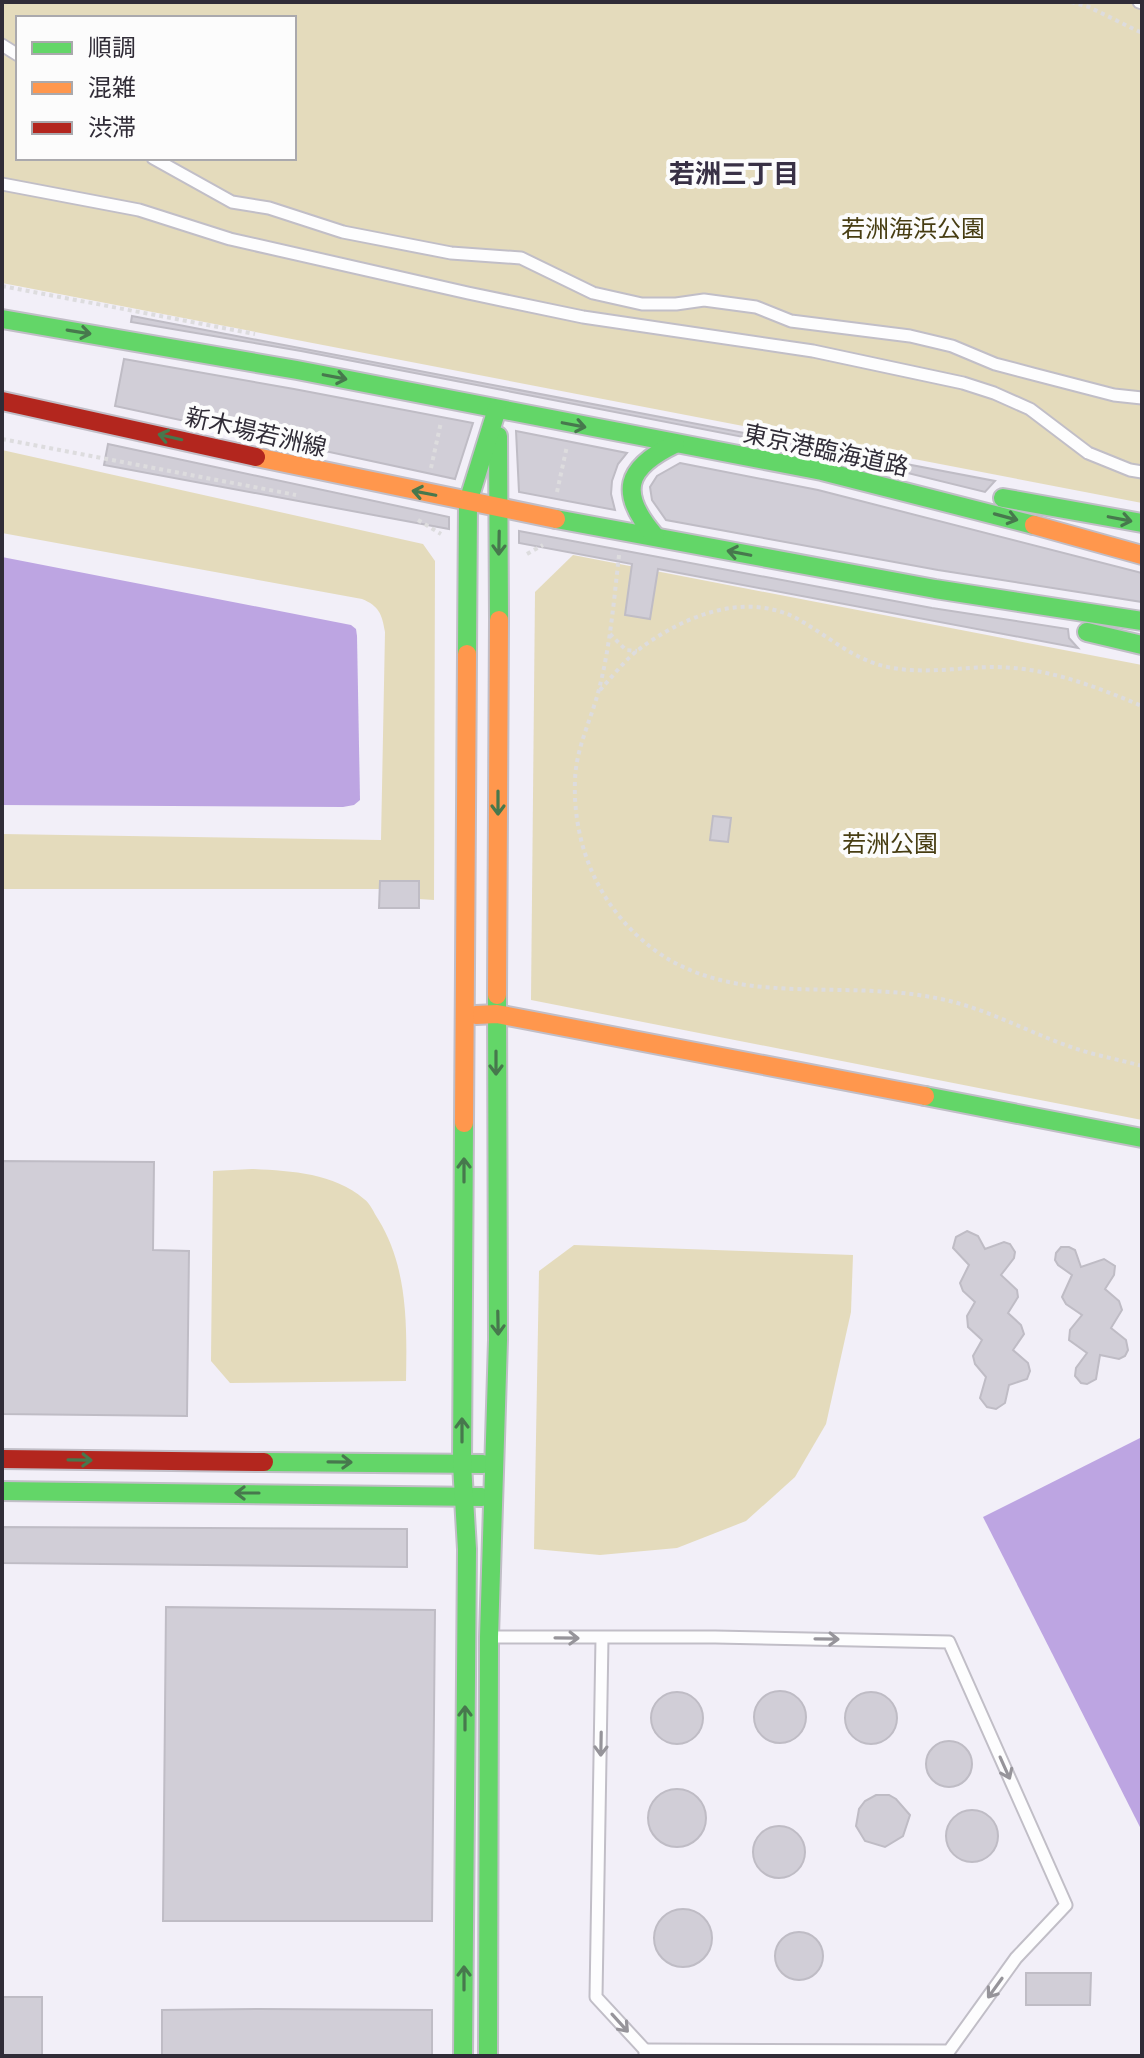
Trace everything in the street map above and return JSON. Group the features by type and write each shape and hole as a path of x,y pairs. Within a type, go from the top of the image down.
{"street":[{"path":"2,319 297,370 497,409"},
{"name":"新木場若洲線","path":"2,401 500,508"},
{"path":"463,2056 467,1549 462,1464 468,502 497,409"},
{"path":"488,2056 489,1637 496,1464 500,508 497,409"},
{"name":"東京港臨海道路","path":"497,409 822,471 1142,555"},
{"path":"655,536 643,524 635,509 630,494 633,476 640,463 653,453 675,444"},
{"path":"822,471 1061,507 1142,523"},
{"path":"500,508 1030,606 1140,621"},
{"path":"815,567 1142,645"},
{"path":"465,1015 497,1014 1142,1138"},
{"path":"2,1459 496,1464"},
{"path":"2,1491 493,1498"}],"lane":[{"path":"157,160 232,202 269,208 343,232 451,253 521,258 593,293 642,304 704,300 756,307 791,321 910,336 952,346 995,364 1114,395 1142,398"},
{"path":"2,184 139,210 230,239 583,317 813,351 963,383 1030,409 1088,453 1142,472"},
{"path":"489,1637 715,1637 949,1642 1066,1905 1016,1958 949,2051 645,2053 596,1997 602,1638"}],"path":[{"path":"1071,2 1089,7 1142,33"},
{"path":"420,521 446,399"},
{"path":"529,554 546,543 571,424"},
{"path":"2,439 306,497"},
{"path":"407,516 447,539"},
{"path":"619,555 598,692 579,748 575,780 582,844 591,870 606,900 632,932 664,957 696,974 732,984 758,988 863,989 940,998 964,1004 1077,1049 1142,1066"},
{"path":"598,692 637,651 694,618 734,607 757,607 797,619 863,659 890,668 937,671 998,667 1038,671 1065,676 1142,706"},
{"path":"609,633 626,650 637,651"}],"green space":[{"name":"若洲海浜公園","path":"2,2 1142,2 1142,503 2,283"},
{"path":"2,450 423,544 435,561 434,900 419,899 418,881 380,881 380,889 2,889 2,834 381,840 385,632 379,611 362,599 2,533"},
{"name":"若洲公園","path":"573,555 1142,665 1142,1120 531,1000 535,592"},
{"path":"252,1169 325,1179 352,1190 370,1206 388,1237 400,1277 404,1297 406,1381 230,1383 211,1361 213,1171"},
{"path":"574,1245 853,1255 851,1312 826,1424 795,1477 746,1521 677,1548 600,1555 534,1549 539,1271"}],"shaded area":[{"path":"2,557 351,625 356,629 357,636 360,800 343,807 2,805"},
{"path":"1142,1437 1142,1831 983,1517"}],"building":[{"path":"132,316 995,481 985,492 826,453 301,351 131,322"},
{"path":"124,359 473,423 455,479 115,406"},
{"path":"516,431 627,453 618,464 612,481 615,510 519,492"},
{"path":"108,444 449,517 449,529 104,465"},
{"path":"680,463 818,490 1142,573 1142,602 938,570 666,520 652,500 650,487 657,476"},
{"path":"519,531 932,608 1068,629 1069,638 1078,648 658,569 650,619 625,615 632,564 519,543"},
{"path":"713,816 731,818 728,842 710,840"},
{"path":"380,881 419,881 419,908 379,908"},
{"path":"2,1161 154,1162 153,1250 189,1251 187,1416 2,1414"},
{"path":"967,1231 978,1236 985,1249 1004,1242 1010,1244 1015,1252 1001,1275 1017,1290 1018,1297 1008,1313 1021,1325 1024,1334 1013,1350 1028,1363 1030,1371 1027,1379 1009,1385 1005,1403 996,1409 987,1407 980,1398 986,1377 975,1364 973,1356 982,1340 968,1327 967,1316 975,1302 963,1291 960,1283 969,1265 953,1248 956,1237"},
{"path":"1061,1247 1075,1250 1081,1267 1104,1259 1115,1266 1114,1275 1105,1289 1119,1301 1122,1310 1111,1328 1126,1340 1128,1350 1119,1359 1100,1355 1096,1379 1087,1384 1081,1383 1075,1376 1076,1368 1087,1353 1069,1340 1070,1330 1082,1315 1066,1304 1062,1297 1072,1275 1055,1260"},
{"path":"2,1527 407,1529 407,1567 2,1563"},
{"path":"166,1607 435,1610 432,1921 163,1921"},
{"path":"780,1691 798,1699 806,1717 798,1735 780,1743 762,1735 754,1717 762,1699"},
{"path":"677,1692 695,1700 703,1718 695,1736 677,1744 659,1736 651,1718 659,1700"},
{"path":"871,1692 889,1700 897,1718 889,1736 871,1744 853,1736 845,1718 853,1700"},
{"path":"949,1741 965,1748 972,1764 965,1780 949,1787 933,1780 926,1764 933,1748"},
{"path":"677,1789 697,1798 706,1818 697,1838 677,1847 657,1838 648,1818 657,1798"},
{"path":"876,1795 889,1795 896,1799 910,1815 903,1836 885,1847 865,1841 856,1826 859,1809"},
{"path":"972,1810 990,1818 998,1836 990,1854 972,1862 954,1854 946,1836 954,1818"},
{"path":"779,1826 797,1834 805,1852 797,1870 779,1878 761,1870 753,1852 761,1834"},
{"path":"683,1909 703,1918 712,1938 703,1958 683,1967 663,1958 654,1938 663,1918"},
{"path":"799,1932 816,1939 823,1956 816,1973 799,1980 782,1973 775,1956 782,1939"},
{"path":"1026,1973 1091,1973 1090,2005 1026,2005"},
{"path":"2,1997 42,1997 42,2056 2,2056"},
{"path":"162,2010 432,2010 432,2056 162,2056"}],"traffic: fast":[{"path":"2,319 297,370 822,471 1034,525"},
{"path":"467,654 468,502 497,409"},
{"path":"498,436 499,620"},
{"path":"655,536 635,507 632,483 646,462 675,444"},
{"path":"1003,498 1142,523"},
{"path":"556,519 935,589 1142,621"},
{"path":"1087,632 1142,645"},
{"path":"488,2056 489,1637 498,1340 497,995"},
{"path":"925,1096 1142,1138"},
{"path":"463,2056 467,1549 462,1464 464,1123"},
{"path":"264,1462 483,1464"},
{"path":"2,1491 482,1497"}],"traffic: slow":[{"path":"256,457 556,519"},
{"path":"1034,525 1142,555"},
{"path":"497,995 499,620"},
{"path":"464,1123 467,654"},
{"path":"476,1015 497,1014 925,1096"}],"traffic: jam":[{"path":"2,401 256,457"},
{"path":"2,1459 264,1462"}],"district":[{"name":"若洲三丁目","path":"734,174"}]}
